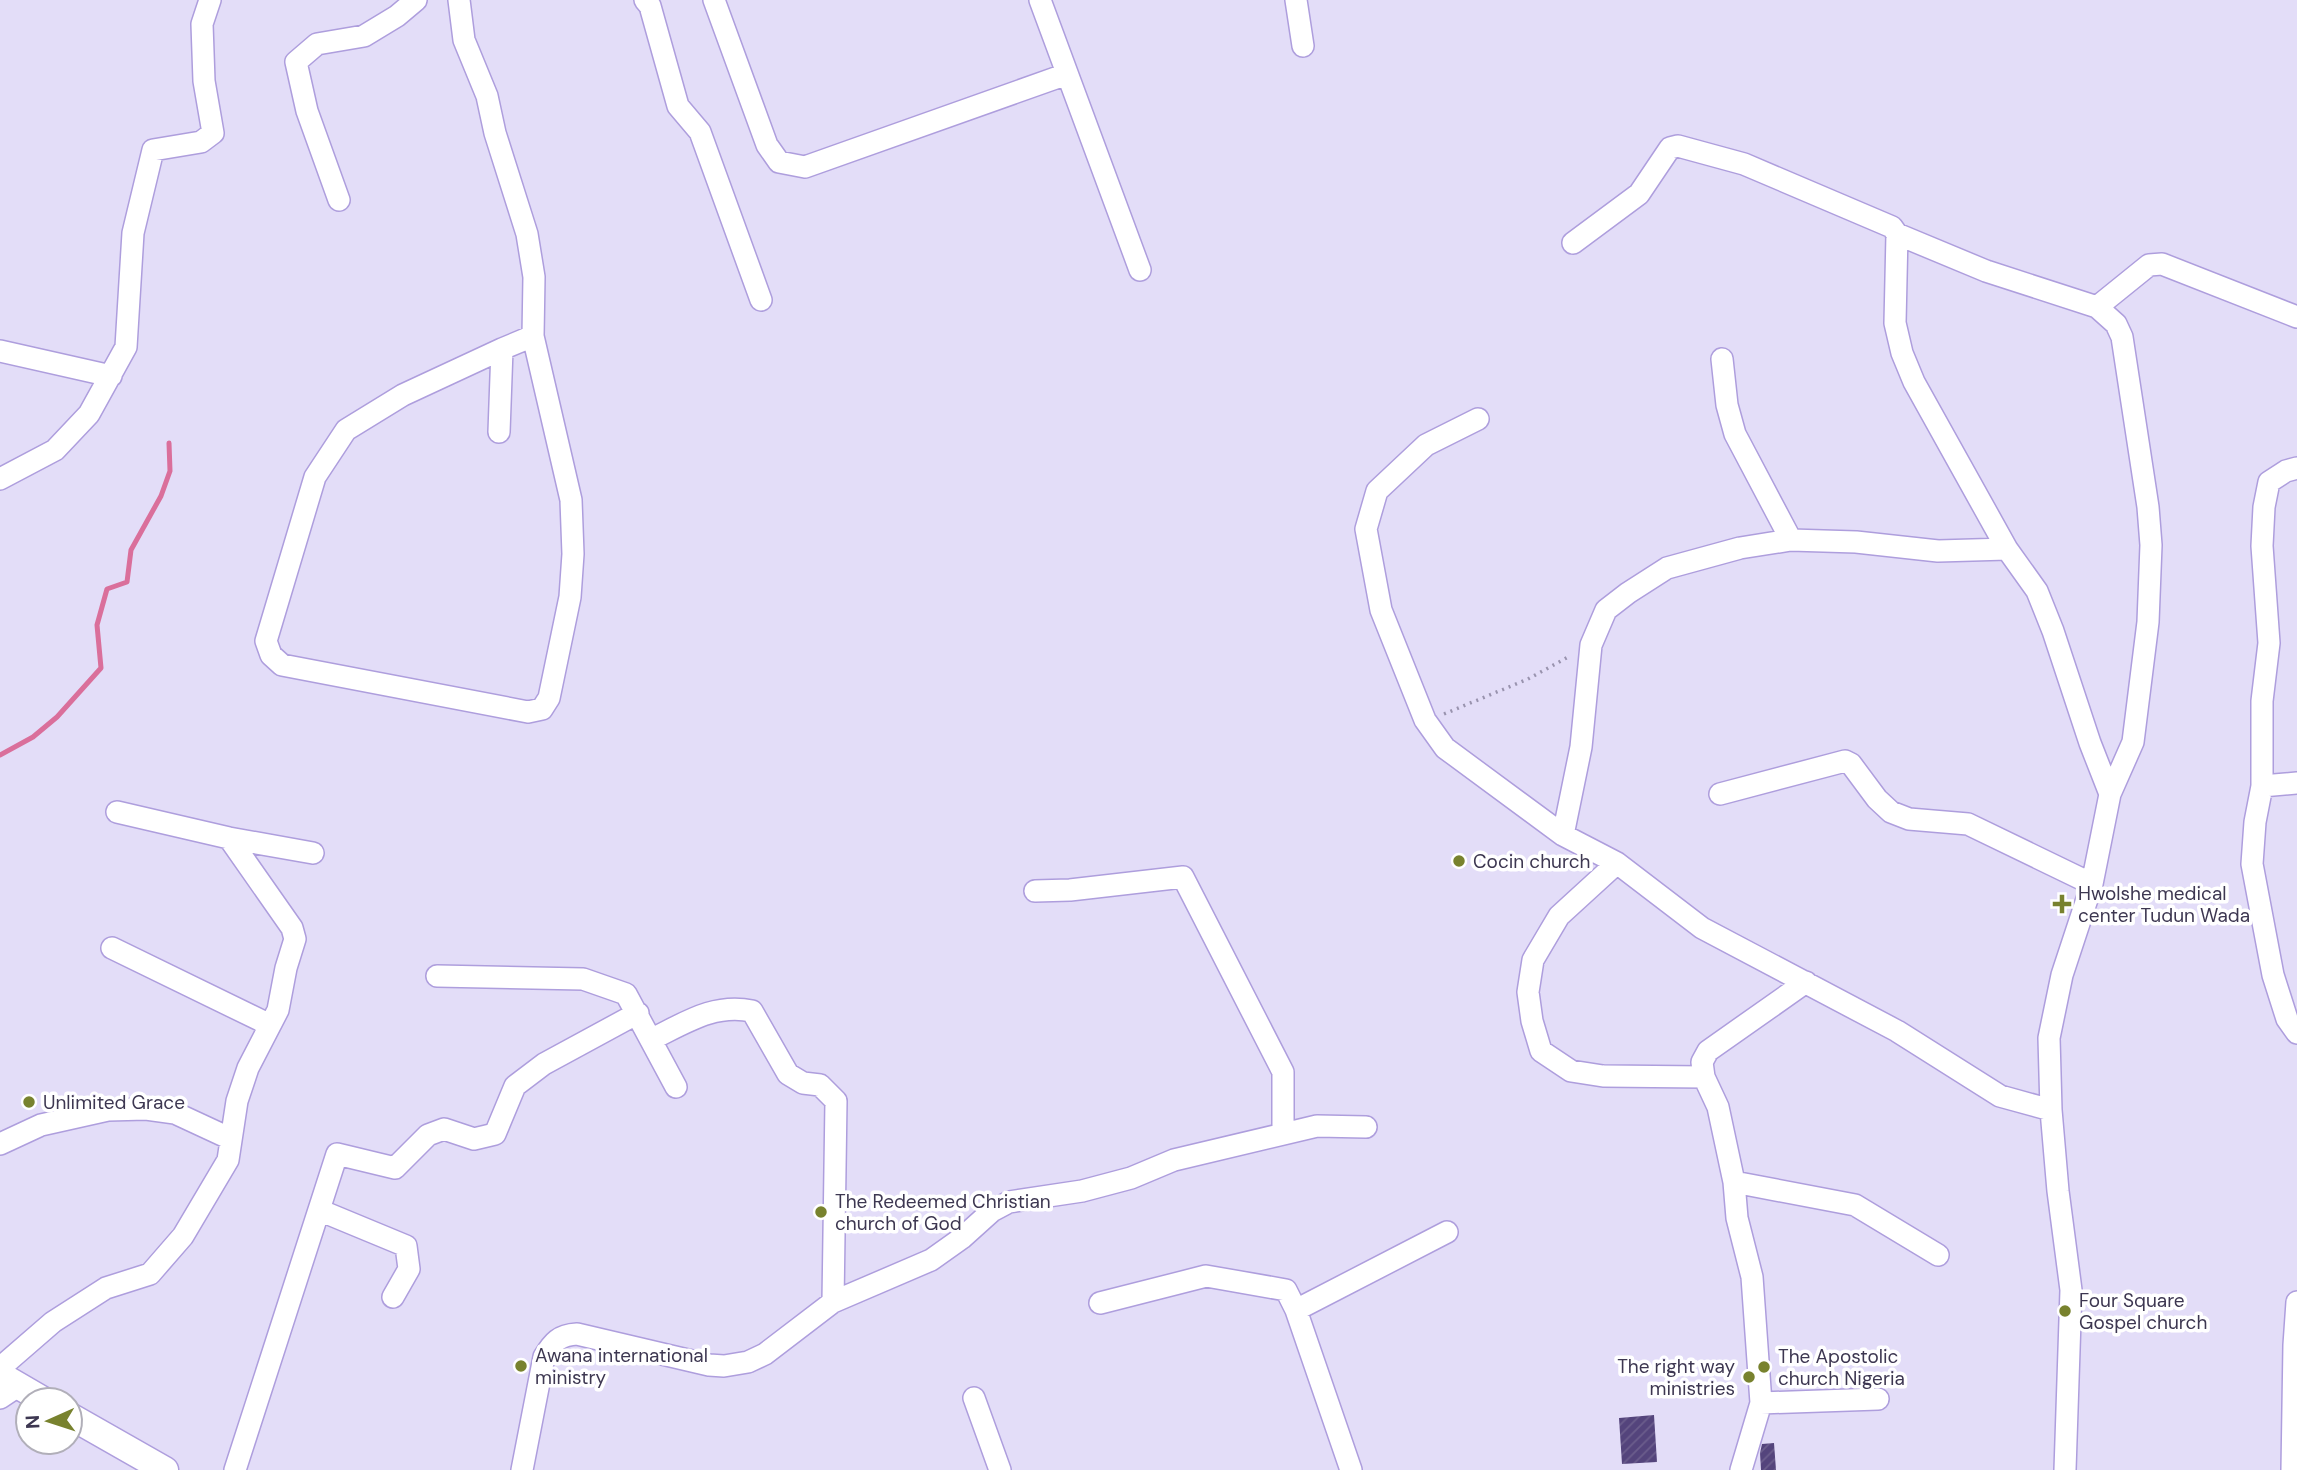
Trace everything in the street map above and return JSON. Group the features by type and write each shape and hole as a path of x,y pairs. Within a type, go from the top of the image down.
{"main road":[{"path":"84,1424 165,1470"}],"street":[{"path":"0,479 55,450 89,414 126,347 133,233 153,149 201,142 213,133 204,81 202,24 210,0"},
{"path":"339,200 307,111 296,62 317,44 364,36 397,16 416,0"},
{"path":"459,0 464,40 487,96 495,132 527,233 534,277 533,336 571,500 573,554 570,597 549,698 542,709 528,712 282,665 271,655 266,640 315,477 346,430 403,395 533,336"},
{"path":"645,0 650,6 678,106 700,132 761,300"},
{"path":"714,0 767,145 779,162 805,167 1067,74"},
{"path":"1040,0 1140,270"},
{"path":"1296,0 1303,46"},
{"path":"1573,243 1639,194 1671,148 1678,145 1744,163 1892,227 1897,234 1986,271 2097,307 2116,324 2122,337 2148,507 2151,545 2148,622 2133,742 2110,794 2092,884 2062,975 2049,1038 2051,1110 2058,1191 2071,1290 2065,1470"},
{"path":"1897,234 1895,323 1902,353 1914,382 2007,549 2037,591 2110,794"},
{"path":"2097,307 2149,265 2162,264 2297,317"},
{"path":"499,432 502,349"},
{"path":"0,351 111,376"},
{"path":"1722,359 1727,405 1735,434 1790,540"},
{"path":"1479,419 1426,445 1377,491 1366,529 1381,610 1425,720 1445,748 1563,835 1617,863 1702,928 1897,1031 2000,1096 2051,1110"},
{"path":"2297,468 2286,471 2269,482 2263,507 2263,578 2269,643 2262,701 2262,786 2255,822 2252,864 2273,975 2287,1019 2297,1034"},
{"path":"1563,835 1581,747 1591,645 1606,610 1667,568 1740,548 1790,540 1856,542 1938,551 2007,549"},
{"path":"1720,794 1845,761 1851,764 1877,799 1891,812 1909,819 1968,824 2092,884"},
{"path":"2262,786 2297,783"},
{"path":"117,812 229,838 313,853"},
{"path":"5,1382 53,1322 106,1288 150,1274 183,1236 228,1160 241,1090 248,1068 278,1010 295,939 292,928 229,838"},
{"path":"1617,863 1559,916 1533,960 1528,992 1532,1021 1541,1051 1571,1071 1603,1076 1704,1077"},
{"path":"1035,891 1070,890 1183,877 1283,1072 1283,1133"},
{"path":"112,948 270,1025"},
{"path":"437,976 583,979 626,993 676,1087"},
{"path":"1741,1470 1761,1403 1752,1277 1737,1218 1734,1182 1718,1107 1704,1077 1702,1062 1708,1051 1806,982"},
{"path":"652,1039 719,1009 734,1007 752,1011 788,1074 803,1083 820,1085 836,1101 833,1302"},
{"path":"235,1470 337,1154 395,1168 428,1135 444,1129 474,1139 495,1135 515,1086 544,1064 638,1013"},
{"path":"0,1144 41,1125 108,1110 146,1109 175,1113 231,1139"},
{"path":"522,1470 544,1357 552,1343 564,1334 577,1334 709,1365 724,1366 748,1362 765,1354 833,1302 931,1260 962,1238 992,1211 1009,1202 1082,1191 1131,1178 1174,1160 1283,1133 1317,1126 1366,1127"},
{"path":"1734,1182 1855,1205 1938,1255"},
{"path":"319,1210 406,1246 409,1269 393,1297"},
{"path":"1296,1310 1447,1232"},
{"path":"1100,1303 1206,1276 1286,1290 1296,1310 1351,1470"},
{"path":"2292,1470 2297,1302"},
{"path":"974,1398 1000,1470"},
{"path":"1761,1403 1878,1399"}],"path":[{"path":"1425,720 1471,704 1528,679 1591,645"}],"building":[{"path":"1654,1415 1657,1462 1622,1464 1619,1418"},
{"path":"1774,1443 1776,1470 1761,1470 1762,1444"}],"waterway":[{"path":"0,755 33,737 57,717 101,668 97,625 107,589 127,582 131,550 161,496 170,471 169,443"}],"place":[{"name":"Cocin church","path":"1459,861"},
{"name":"Hwolshe medical center Tudun Wada","path":"2062,904"},
{"name":"Unlimited Grace","path":"29,1102"},
{"name":"The Redeemed Christian church of God","path":"821,1212"},
{"name":"Four Square Gospel church","path":"2065,1311"},
{"name":"Awana international ministry","path":"521,1366"},
{"name":"The Apostolic church Nigeria","path":"1764,1367"},
{"name":"The right way ministries","path":"1749,1377"}]}
